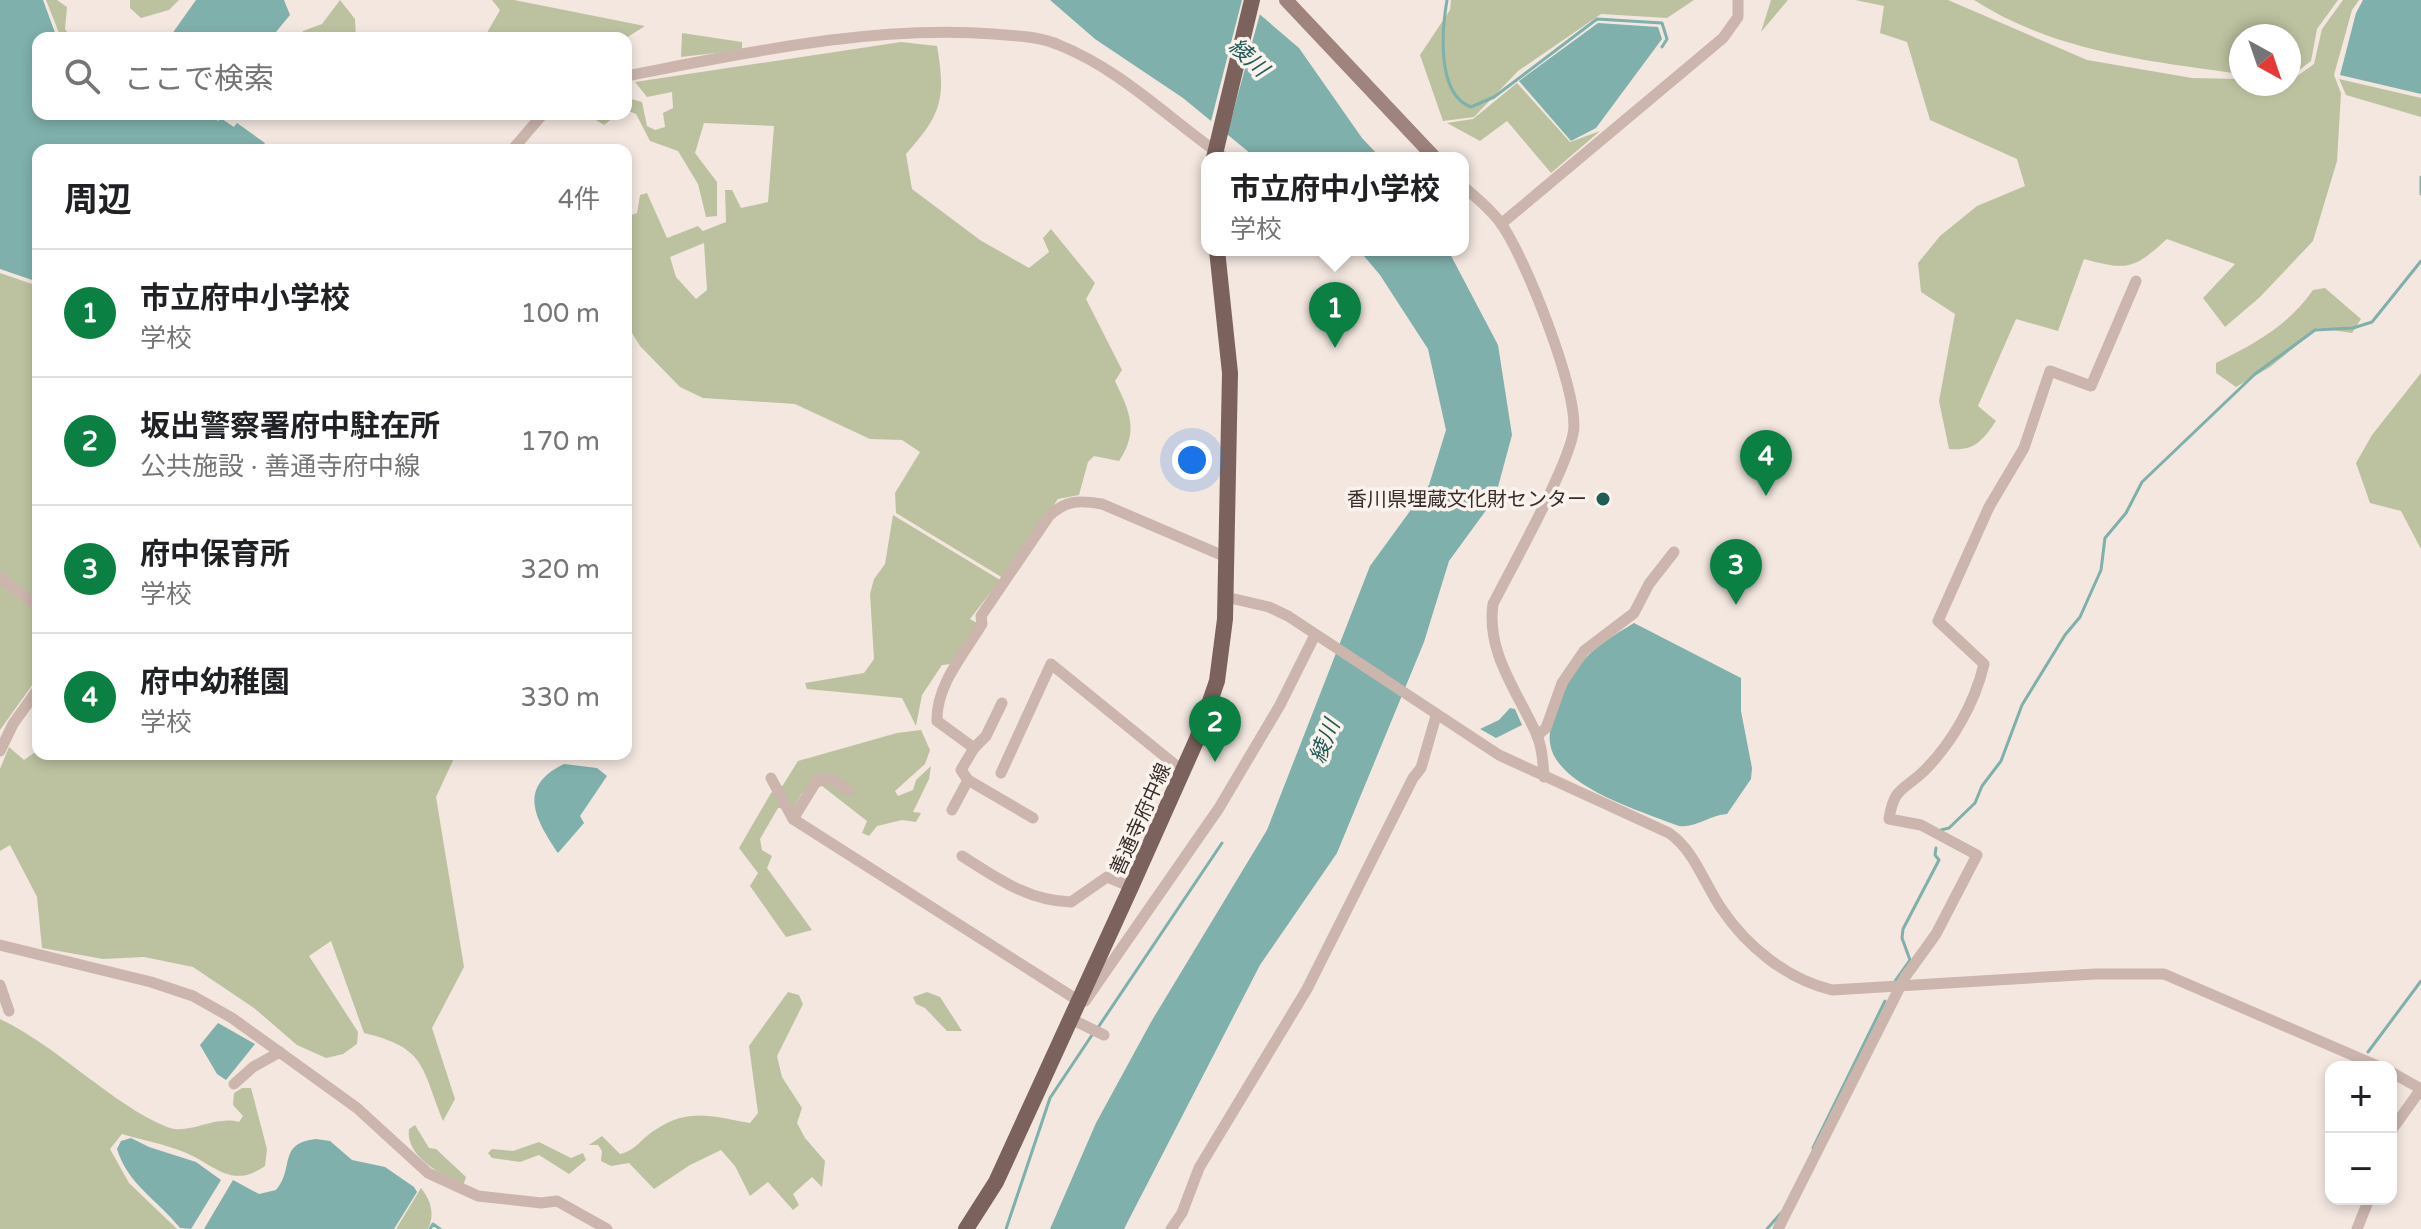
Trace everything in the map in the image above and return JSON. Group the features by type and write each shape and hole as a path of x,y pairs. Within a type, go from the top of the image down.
{"main road":[{"path":"1218,151 1252,0"},
{"name":"善通寺府中線","path":"966,1229 996,1182 1184,772 1217,681 1226,597 1230,373 1218,256"}],"street":[{"path":"1286,0 1429,152"},
{"path":"1501,224 1723,38 1738,17 1738,0"},
{"path":"632,75 787,47 900,33 946,31 1033,37 1058,44 1121,78 1218,151"},
{"path":"517,144 538,120"},
{"path":"1469,192 1501,224 1524,268 1565,378 1574,427 1567,455 1493,604 1490,623 1495,647 1537,736 1544,777"},
{"path":"1778,1229 1900,987 1936,934 1977,855 1921,825 1889,819 1892,800 1899,789 1924,771 1959,725 1984,664 1938,621 1989,507 2024,448 2050,371 2091,386 2136,281"},
{"path":"974,748 937,721 937,705 948,678 982,624 981,616 1049,516 1063,504 1083,500 1102,504 1226,557"},
{"path":"1537,736 1546,728 1562,683 1584,651 1634,613 1649,584 1674,552"},
{"path":"0,577 32,602"},
{"path":"1226,597 1269,607 1499,755 1675,837 1721,908 1782,970 1805,983 1832,990 2095,974 2164,974 2366,1061"},
{"path":"771,778 793,819 1077,1000 1085,1001 1093,995 1219,808 1316,636"},
{"path":"1001,773 1051,664 1184,772"},
{"path":"0,751 13,724 32,697"},
{"path":"1002,703 986,736 974,748 961,770 968,780 1033,818"},
{"path":"1171,1229 1182,1213 1199,1168 1345,919 1413,778 1421,768 1436,716"},
{"path":"793,819 817,780 831,779 849,791"},
{"path":"952,810 968,780"},
{"path":"962,856 1012,887 1049,899 1071,902 1107,877 1131,887"},
{"path":"0,945 151,982 193,996 232,1018 384,1129 428,1173 478,1196 541,1203 557,1201 607,1229"},
{"path":"0,985 9,1011"},
{"path":"1069,1018 1097,1032"},
{"path":"234,1084 253,1067 280,1052"},
{"path":"2397,1075 2421,1089 2397,1123"},
{"path":"2357,1229 2367,1205"}],"green space":[{"path":"46,0 57,0 67,7 67,32 59,32"},
{"path":"130,0 179,0 169,10 141,18 130,8"},
{"path":"340,0 355,19 356,32 302,32 322,24"},
{"path":"492,0 514,0 645,26 632,34 487,32 500,10"},
{"path":"1451,0 1694,0 1667,18 1601,14 1518,71 1474,117 1443,121 1420,55 1450,10"},
{"path":"1771,0 1788,0 1761,32"},
{"path":"1855,0 1948,0 2087,60 2192,78 2229,79 2229,96 2301,96 2301,73 2314,64 2322,29 2343,0 2359,0 2352,10 2334,75 2341,93 2337,161 2313,241 2260,297 2225,327 2203,298 2235,264 2167,239 2130,265 2111,265 2084,259 2058,331 2016,319 1978,406 1996,421 1972,446 1949,449 1939,401 1955,314 1921,292 1918,263 1940,236 1977,206 2025,186 2017,159 1930,120 1907,42 1880,33 1884,6"},
{"path":"1974,0 2338,0 2317,29 2311,61 2301,69 2301,24 2229,24 2229,72 2103,52 2037,32"},
{"path":"682,33 742,42 742,50 681,57"},
{"path":"901,42 937,46 941,79 938,104 927,128 906,154 912,189 980,240 1029,268 1049,252 1043,238 1051,229 1095,283 1086,299 1122,370 1115,381 1130,421 1129,440 1119,461 1094,456 1088,462 1079,495 1058,499 1003,578 896,513 895,493 920,452 902,440 870,439 795,404 703,398 680,387 640,346 632,333 632,215 637,213 640,195 647,193 667,238 698,226 703,231 726,222 725,190 732,190 741,208 768,202 774,126 704,123 695,153 717,182 717,216 706,217 698,184 678,151 650,141 636,114 632,112 632,99 642,102 647,126 655,130 665,127 663,113 673,108 672,92 647,97 635,82","holes":["704,243 707,290 696,299 676,277 670,257"]},
{"path":"2339,79 2421,98 2421,117 2346,95"},
{"path":"1517,83 1570,142 1600,131 1551,173 1507,121 1480,141 1447,123 1473,119"},
{"path":"0,273 32,284 32,685 0,730"},
{"path":"2325,288 2361,319 2352,333 2318,328 2270,367 2236,387 2216,373 2216,363 2282,323 2313,290"},
{"path":"2421,373 2421,549 2401,511 2370,503 2356,463 2372,435"},
{"path":"893,515 1000,580 970,619 977,623 951,664 942,665 922,695 916,726 902,698 807,689 805,683 864,673 874,659 870,594 874,579 885,564"},
{"path":"921,730 930,750 925,764 895,791 898,796 913,790 916,780 931,766 929,779 913,812 921,813 916,822 902,820 877,826 869,836 862,833 867,821 822,786 802,793 793,809 778,808 760,839 762,850 772,856 767,868 812,930 786,937 750,886 758,873 739,848 771,793 783,785 798,761 897,733"},
{"path":"9,747 24,760 32,754 32,760 453,760 436,797 464,967 432,1028 455,1099 443,1121 425,1073 410,1053 399,1045 364,1033 331,941 309,956 358,1032 357,1044 343,1054 326,1058 297,1045 254,1008 193,967 144,957 103,959 42,948 37,897 10,845 0,851 0,769"},
{"path":"788,992 799,995 803,1004 777,1056 782,1077 802,1108 797,1123 805,1138 825,1161 822,1187 812,1177 793,1194 799,1205 793,1210 768,1182 750,1196 735,1166 721,1150 690,1165 654,1189 629,1163 611,1166 601,1161 602,1151 598,1145 589,1145 602,1136 620,1154 679,1118 702,1116 750,1123 758,1113 749,1046"},
{"path":"927,992 940,997 962,1031 947,1031 925,1008 916,1004 913,997"},
{"path":"0,1019 43,1044 146,1117 167,1127 184,1129 220,1121 239,1122 243,1116 233,1105 234,1093 242,1088 251,1088 267,1149 265,1166 242,1176 232,1175 184,1152 122,1134 110,1149 129,1183 177,1229 0,1229"},
{"path":"415,1125 429,1148 436,1149 466,1177 463,1186 436,1171 419,1156 409,1139 409,1129"},
{"path":"539,1142 571,1158 583,1153 586,1160 569,1174 539,1155 520,1162 492,1158 488,1153 492,1149 513,1151"},
{"path":"421,1188 431,1208 428,1229 396,1229"}],"water":[{"path":"0,0 43,0 55,32 32,32 32,120 224,120 234,127 237,123 265,143 32,144 32,280 0,269"},
{"path":"196,0 284,0 290,15 276,32 173,32"},
{"name":"綾川","path":"1050,0 1243,0 1299,48 1362,138 1375,152 1249,152 1183,98 1095,39"},
{"path":"2363,0 2421,0 2421,94 2340,75 2356,13"},
{"path":"1598,23 1658,27 1662,39 1596,128 1571,141 1519,81"},
{"name":"綾川","path":"1364,256 1451,256 1498,345 1512,435 1495,498 1449,561 1424,642 1337,853 1260,965 1124,1229 1050,1229 1096,1123 1151,1022 1267,830 1370,566 1429,485 1446,430 1428,349"},
{"path":"1634,623 1741,678 1741,711 1752,768 1751,779 1727,814 1679,826 1603,795 1567,772 1556,758 1550,743 1551,729 1571,678 1597,648"},
{"path":"1510,708 1515,709 1522,725 1496,738 1480,729 1499,720"},
{"path":"564,764 597,768 607,776 580,816 584,823 558,853 538,816 535,794 549,773"},
{"path":"218,1023 255,1044 226,1080 217,1074 200,1045"},
{"path":"131,1138 196,1162 221,1180 191,1229 180,1228 128,1173 117,1149 121,1141"},
{"path":"304,1141 330,1141 352,1160 385,1167 414,1187 417,1192 394,1229 204,1229 233,1180 259,1194 276,1190 282,1182 291,1151"}],"pier":[{"path":"1242,0 1249,0 1261,10 1226,138 1210,125"}],"waterway":[{"path":"1447,0 1443,43 1447,75 1460,100 1471,107 1494,97 1597,19 1662,23 1667,39 1662,47"},
{"path":"2421,177 2421,194"},
{"path":"1941,830 1949,828 1975,803 1982,786 2001,761 2022,705 2065,635 2080,617 2101,570 2105,538 2126,513 2142,482 2255,374 2315,330 2353,328 2372,322 2421,261"},
{"path":"1097,1029 1222,843"},
{"path":"1895,981 1910,960 1902,938 1903,929 1939,860 1935,855 1936,848"},
{"path":"2368,1052 2421,981"},
{"path":"1813,1148 1885,1001"},
{"path":"1006,1229 1050,1098 1092,1035"},
{"path":"1767,1229 1781,1213"},
{"path":"430,1229 433,1224 440,1229"}],"place":[{"name":"市立府中小学校","path":"1335,348"},
{"name":"府中幼稚園","path":"1766,496"},
{"name":"香川県埋蔵文化財センター","path":"1603,499"},
{"name":"府中保育所","path":"1736,605"},
{"name":"坂出警察署府中駐在所","path":"1215,762"}]}
